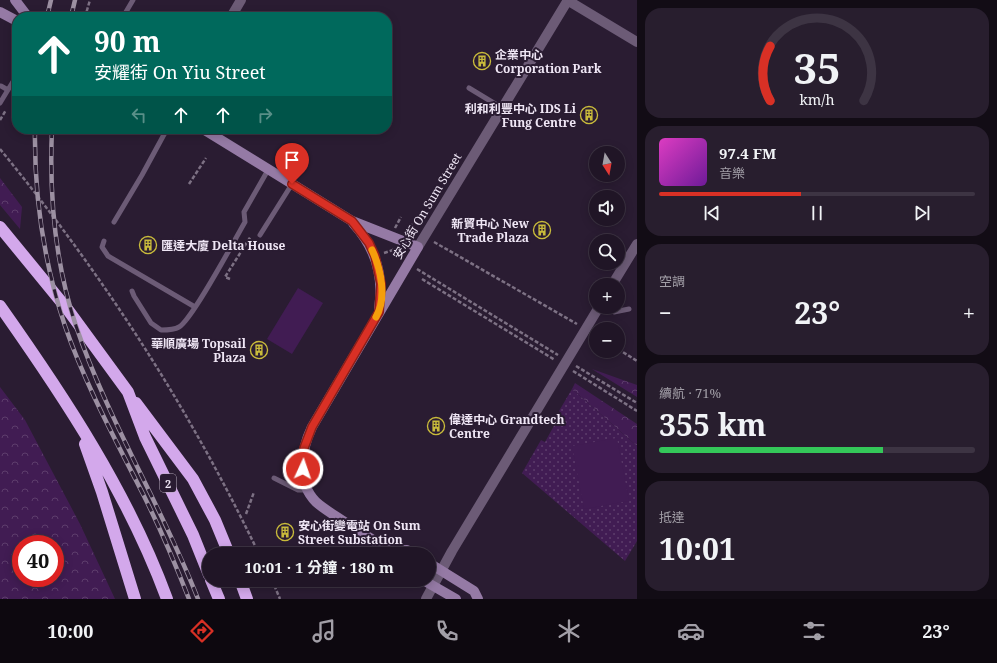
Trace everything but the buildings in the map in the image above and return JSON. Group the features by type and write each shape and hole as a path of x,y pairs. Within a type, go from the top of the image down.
{"highway":[{"name":"2","path":"0,227 68,310 128,392 145,437 184,516 202,558"},
{"path":"0,306 72,412 96,451 126,507 167,599"},
{"path":"128,392 193,479 215,520 227,547"},
{"path":"72,412 102,492 135,599"},
{"path":"214,587 219,599"},
{"path":"243,587 247,599"}],"street":[{"path":"15,0 24,12"},
{"path":"234,12 241,0"},
{"path":"567,0 637,42"},
{"name":"安心街 On Sum Street","path":"383,547 320,505 308,490 303,464 307,437 379,312 567,0"},
{"path":"0,12 12,19"},
{"path":"212,134 352,221 418,247"},
{"path":"352,221 369,243 377,263 381,284 379,312"},
{"path":"616,278 637,244"},
{"path":"436,579 595,314"},
{"path":"436,567 474,591 478,599"},
{"path":"426,599 432,587"},
{"path":"434,587 456,599"}],"lane":[{"path":"126,12 133,0"},
{"path":"0,103 12,83"},
{"path":"1,86 8,90"},
{"path":"470,88 502,108"},
{"path":"114,222 146,169 164,134"},
{"path":"132,291 151,323 160,330 179,327 196,306 245,222 244,212 268,170"},
{"path":"260,235 292,184"},
{"path":"104,241 102,248 108,256 196,306"},
{"path":"625,310 629,309"},
{"path":"274,478 298,490 308,490"}],"path":[{"path":"86,12 90,0"},
{"path":"0,149 84,256 123,312 162,373 216,467 256,547"},
{"path":"189,184 206,158"},
{"path":"397,224 401,217"},
{"path":"411,224 414,231"},
{"path":"230,279 225,277 254,231"},
{"path":"434,242 586,330"},
{"path":"381,254 393,250"},
{"path":"421,271 637,411"},
{"path":"422,279 565,363 637,402"},
{"path":"625,353 637,361"},
{"path":"246,514 254,492"},
{"path":"275,587 280,599"}],"green space":[{"path":"0,178 22,207 20,229 0,205"},
{"path":"298,288 323,303 292,354 267,339"},
{"path":"592,369 637,385 637,397"},
{"path":"575,383 637,424 637,446 572,389"},
{"path":"0,387 25,420 80,524 115,599 0,599"},
{"path":"572,389 637,446 637,541 625,561 522,473 541,440 545,442 561,413 559,411"},
{"path":"617,438 629,501 584,509 572,446"}],"railway":[{"path":"48,12 51,0"},
{"path":"72,12 75,0"},
{"path":"35,134 36,179 42,229 51,278 65,326 91,390 143,494 173,559 189,599"},
{"path":"52,134 53,204 58,253 76,326 89,361 119,430 184,564 198,599"}],"slow traffic":[{"path":"372,250 379,270 381,284 379,312 376,317"}],"place":[{"name":"企業中心 Corporation Park","path":"482,61"},
{"name":"利和利豐中心 IDS Li Fung Centre","path":"589,115"},
{"name":"新貿中心 New Trade Plaza","path":"542,230"},
{"name":"匯達大廈 Delta House","path":"148,245"},
{"name":"華順廣場 Topsail Plaza","path":"259,350"},
{"name":"偉達中心 Grandtech Centre","path":"436,426"},
{"name":"安心街變電站 On Sum Street Substation","path":"285,532"}],"route":[{"path":"292,184 352,221 369,243 375,256 381,284 379,312 307,437 304,448 303,469"}]}
